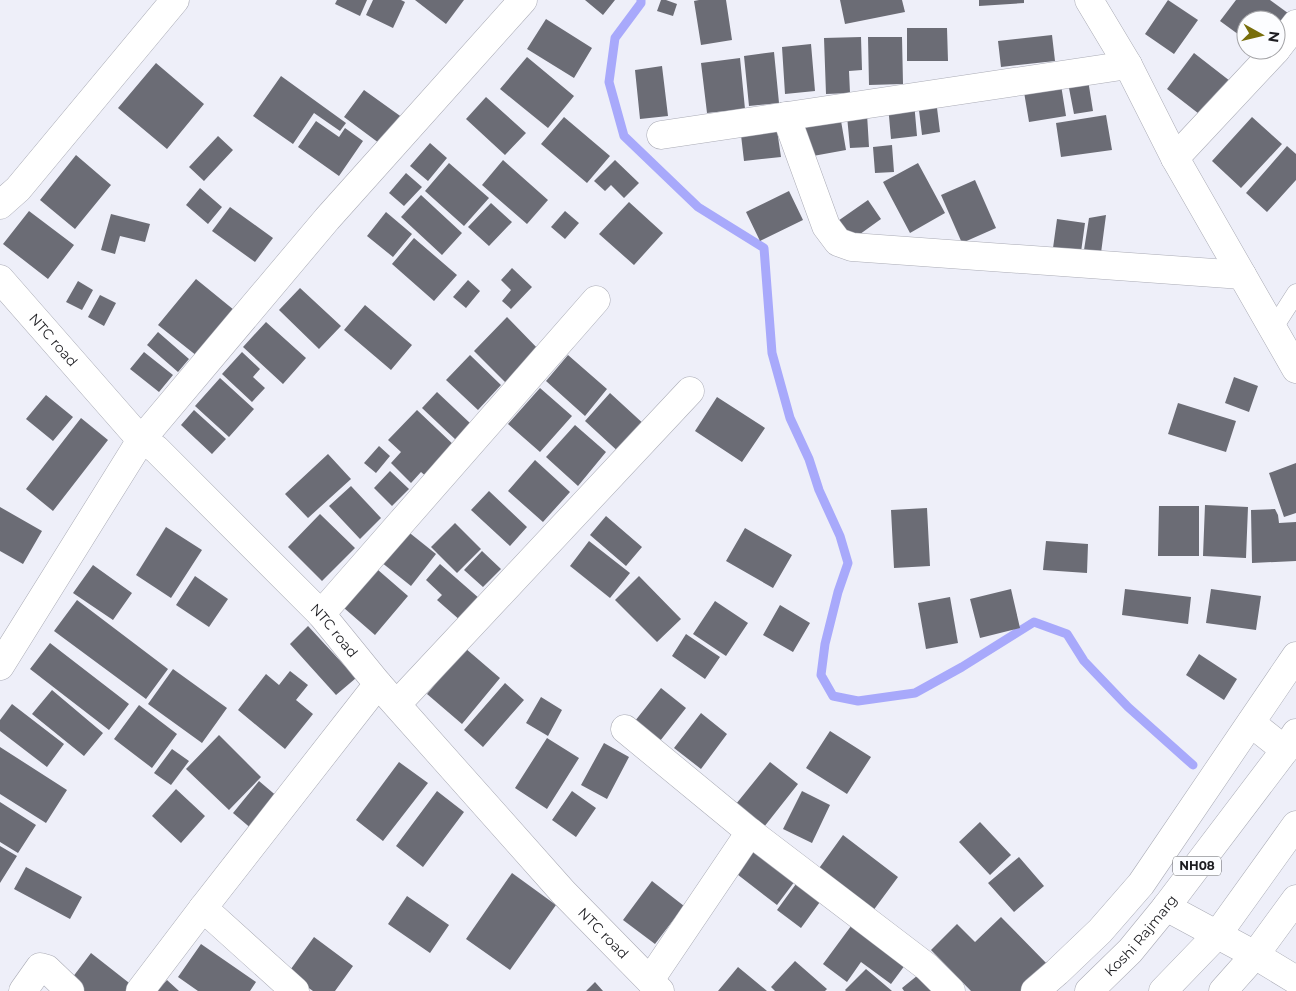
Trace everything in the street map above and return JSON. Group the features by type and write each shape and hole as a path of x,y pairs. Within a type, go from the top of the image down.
{"street":[{"path":"0,205 18,189 175,0"},
{"path":"0,666 142,440 327,219 523,0"},
{"path":"1089,0 1128,65 1175,158 1296,369"},
{"path":"1286,37 1296,24"},
{"path":"1175,158 1267,60"},
{"path":"660,135 1128,65"},
{"path":"786,116 826,226 838,242 852,247 1242,275"},
{"name":"NTC road","path":"0,279 142,440 156,449 321,614 378,684 563,892 655,986"},
{"path":"321,614 596,300"},
{"path":"396,704 690,391"},
{"path":"1035,991 1100,931 1141,884 1296,656"},
{"path":"140,991 378,684"},
{"path":"1251,723 1291,742"},
{"path":"625,729 750,832 927,967 951,991"},
{"name":"Koshi Rajmarg","path":"1089,991 1130,951 1166,907 1291,742"},
{"path":"1163,991 1217,935 1296,825"},
{"path":"655,986 750,832"},
{"path":"1223,991 1255,955 1296,899"},
{"path":"1166,907 1255,955 1296,980"},
{"path":"203,908 295,991"},
{"path":"23,991 40,967 47,969 70,991"}],"lane":[{"path":"1273,329 1296,293"}],"building":[{"path":"337,0 367,0 360,16 335,4"},
{"path":"373,0 401,0 405,2 393,28 366,15"},
{"path":"415,0 464,0 446,24"},
{"path":"585,0 615,0 603,15"},
{"path":"661,0 677,4 673,16 657,11"},
{"path":"726,0 732,40 701,45 694,1"},
{"path":"840,0 902,0 905,12 845,24"},
{"path":"979,0 1024,0 1024,3 979,6"},
{"path":"1168,0 1198,20 1174,54 1145,34"},
{"path":"1236,0 1270,0 1284,10 1236,10 1236,33 1220,21"},
{"path":"1286,12 1292,16 1286,24"},
{"path":"546,19 592,48 574,78 527,49"},
{"path":"907,28 947,28 948,61 907,61"},
{"path":"1052,35 1055,61 1001,67 998,41"},
{"path":"861,37 862,70 849,71 850,93 826,94 824,38"},
{"path":"868,37 902,37 903,84 869,85"},
{"path":"811,44 815,91 785,94 782,47"},
{"path":"774,52 779,103 749,106 744,56"},
{"path":"1194,53 1230,81 1203,117 1167,89"},
{"path":"527,57 574,96 548,128 500,89"},
{"path":"740,58 745,109 707,113 701,63"},
{"path":"156,63 204,104 167,149 118,108"},
{"path":"662,66 668,116 640,119 635,70"},
{"path":"281,76 346,123 340,131 314,113 293,144 253,116"},
{"path":"1088,80 1093,111 1074,114 1068,83"},
{"path":"1061,85 1066,116 1029,122 1024,92"},
{"path":"364,90 403,118 383,146 344,117"},
{"path":"486,97 526,133 505,155 466,119"},
{"path":"936,100 940,132 922,135 918,102"},
{"path":"914,102 917,136 891,139 888,105"},
{"path":"867,114 869,147 850,148 847,116"},
{"path":"840,115 846,150 802,158 796,122"},
{"path":"1106,115 1112,150 1061,157 1056,123"},
{"path":"564,117 610,156 587,183 541,144"},
{"path":"1252,117 1282,144 1241,188 1212,161"},
{"path":"316,121 339,137 345,128 363,141 339,176 298,147"},
{"path":"777,130 781,157 744,161 741,135"},
{"path":"218,136 233,150 204,181 189,167"},
{"path":"430,143 447,158 428,181 410,166"},
{"path":"892,145 894,172 875,173 873,147"},
{"path":"1287,146 1296,154 1296,180 1267,212 1246,193"},
{"path":"76,155 111,185 75,229 40,200"},
{"path":"503,160 548,200 527,224 482,185"},
{"path":"615,160 639,183 624,198 611,185 605,191 594,181"},
{"path":"449,163 489,198 464,226 425,191"},
{"path":"918,163 945,213 910,233 883,182"},
{"path":"406,173 422,187 404,206 389,193"},
{"path":"975,180 996,228 962,243 941,195"},
{"path":"200,188 222,207 208,224 186,205"},
{"path":"789,191 803,220 760,241 746,212"},
{"path":"421,195 462,233 442,255 401,217"},
{"path":"868,200 881,219 849,242 835,223"},
{"path":"629,202 663,233 634,265 599,234"},
{"path":"491,203 512,222 489,246 468,227"},
{"path":"230,207 273,238 255,262 212,231"},
{"path":"29,211 74,245 48,279 3,244"},
{"path":"565,211 579,223 565,239 551,227"},
{"path":"386,212 412,234 393,257 367,236"},
{"path":"111,214 150,224 145,242 120,236 115,254 101,250"},
{"path":"1106,215 1101,253 1084,250 1089,218"},
{"path":"1057,219 1085,223 1081,252 1053,248"},
{"path":"414,238 457,275 434,301 392,264"},
{"path":"512,268 532,287 511,309 502,301 511,290 501,280"},
{"path":"196,279 234,310 197,356 158,325"},
{"path":"468,280 480,291 466,308 453,297"},
{"path":"78,281 93,290 82,310 66,302"},
{"path":"300,288 341,326 319,349 279,310"},
{"path":"100,295 116,303 104,326 88,317"},
{"path":"365,305 412,345 391,370 344,330"},
{"path":"507,317 542,353 509,386 474,351"},
{"path":"266,322 306,358 283,384 243,347"},
{"path":"158,332 189,359 178,372 147,345"},
{"path":"144,352 173,375 159,392 130,369"},
{"path":"242,352 260,369 253,377 265,388 252,402 222,374"},
{"path":"470,355 501,385 478,410 446,380"},
{"path":"568,355 607,389 585,416 546,381"},
{"path":"1234,377 1258,386 1249,412 1225,403"},
{"path":"220,378 254,409 229,437 195,406"},
{"path":"540,388 572,416 540,452 508,424"},
{"path":"437,392 471,424 456,440 422,408"},
{"path":"610,393 647,427 622,455 585,421"},
{"path":"46,395 73,417 53,441 26,419"},
{"path":"717,397 765,428 742,462 695,431"},
{"path":"1178,403 1236,421 1226,452 1168,434"},
{"path":"194,410 226,439 212,454 181,425"},
{"path":"417,410 457,448 428,478 421,472 411,483 391,463 401,452 388,440"},
{"path":"81,418 108,440 53,511 26,489"},
{"path":"575,425 606,452 578,486 546,457"},
{"path":"379,446 390,456 376,473 364,463"},
{"path":"328,454 351,479 308,518 285,494"},
{"path":"535,460 570,492 543,522 508,491"},
{"path":"1296,463 1296,513 1284,517 1269,473"},
{"path":"390,471 409,489 392,506 374,488"},
{"path":"351,486 381,518 360,539 329,506"},
{"path":"489,491 527,527 510,546 471,510"},
{"path":"1205,505 1248,507 1246,558 1203,556"},
{"path":"1159,506 1199,506 1199,556 1158,556"},
{"path":"0,507 42,531 23,564 0,551"},
{"path":"927,508 930,566 894,568 891,510"},
{"path":"1275,509 1279,523 1296,522 1296,561 1252,563 1251,510"},
{"path":"320,514 355,548 322,581 288,547"},
{"path":"606,516 642,547 626,566 590,535"},
{"path":"455,523 481,549 457,573 431,547"},
{"path":"401,526 436,554 411,586 376,558"},
{"path":"166,527 202,550 171,598 136,575"},
{"path":"745,528 792,555 773,588 726,561"},
{"path":"589,541 630,573 610,598 570,566"},
{"path":"1046,541 1088,544 1087,573 1043,570"},
{"path":"482,551 501,569 483,587 464,570"},
{"path":"370,563 408,596 375,635 336,601"},
{"path":"440,564 480,599 461,621 437,600 442,595 426,580"},
{"path":"93,565 132,593 113,620 73,593"},
{"path":"195,576 228,599 209,627 176,605"},
{"path":"639,576 681,619 657,642 615,600"},
{"path":"1011,589 1020,628 980,638 970,599"},
{"path":"1125,589 1191,597 1188,624 1122,615"},
{"path":"1211,589 1261,596 1256,630 1206,623"},
{"path":"950,597 958,643 926,649 918,603"},
{"path":"77,600 168,669 146,699 54,631"},
{"path":"715,601 748,623 726,656 693,634"},
{"path":"780,605 810,623 793,652 763,635"},
{"path":"308,626 356,678 336,695 290,644"},
{"path":"686,634 720,657 705,679 672,656"},
{"path":"50,643 129,704 109,730 30,669"},
{"path":"465,648 500,678 462,724 427,694"},
{"path":"1199,654 1237,679 1224,700 1186,675"},
{"path":"173,669 227,708 202,743 148,704"},
{"path":"290,671 308,685 296,700 313,714 285,749 238,710 266,674 279,685"},
{"path":"505,683 524,700 483,747 464,730"},
{"path":"661,688 686,708 660,741 635,721"},
{"path":"52,690 103,733 84,756 32,714"},
{"path":"541,697 562,710 548,736 526,723"},
{"path":"12,704 64,744 47,767 0,731 0,720"},
{"path":"139,705 177,734 152,768 114,739"},
{"path":"701,713 727,734 701,769 674,748"},
{"path":"830,731 871,757 847,794 806,768"},
{"path":"219,735 261,777 229,810 186,769"},
{"path":"547,738 579,758 547,809 515,788"},
{"path":"604,743 629,757 607,799 581,785"},
{"path":"0,747 67,790 46,823 0,794"},
{"path":"172,749 189,761 171,785 154,773"},
{"path":"399,762 428,783 383,841 356,820"},
{"path":"770,762 798,784 764,827 736,804"},
{"path":"259,781 279,798 253,830 233,813"},
{"path":"176,789 205,816 181,843 152,816"},
{"path":"437,791 464,812 423,867 396,846"},
{"path":"572,791 596,808 576,837 552,820"},
{"path":"802,791 830,805 812,843 783,829"},
{"path":"0,802 36,825 18,853 0,842"},
{"path":"980,822 1011,855 990,875 959,842"},
{"path":"843,835 898,877 867,919 812,878"},
{"path":"755,843 798,877 777,905 733,871"},
{"path":"0,846 17,856 0,883"},
{"path":"1019,857 1044,886 1014,912 988,883"},
{"path":"26,867 82,897 70,919 14,889"},
{"path":"512,873 556,905 510,970 466,939"},
{"path":"801,877 825,895 801,928 777,910"},
{"path":"652,881 684,906 655,944 623,920"},
{"path":"407,896 449,925 430,953 388,924"},
{"path":"1001,917 1051,968 1028,991 971,991 931,950 957,924 975,942"},
{"path":"857,918 911,957 891,984 861,962 847,982 823,964"},
{"path":"314,937 353,966 335,991 313,991 288,973"},
{"path":"201,944 256,982 250,991 198,991 178,977"},
{"path":"91,953 133,986 129,991 80,991 69,982"},
{"path":"795,961 827,989 825,991 775,991 771,987"},
{"path":"738,967 767,991 718,991"},
{"path":"866,969 892,991 846,991"},
{"path":"923,971 939,991 904,991 902,988"},
{"path":"167,980 179,991 157,991"},
{"path":"595,982 603,991 586,991"}],"waterway":[{"path":"641,0 641,3 615,38 609,82 624,136 698,207 764,248 772,353 790,418 840,536 848,563 838,592 825,644 821,675 833,696 858,701 915,693 962,667 1034,622 1067,634 1084,661 1128,707 1193,765"}]}
